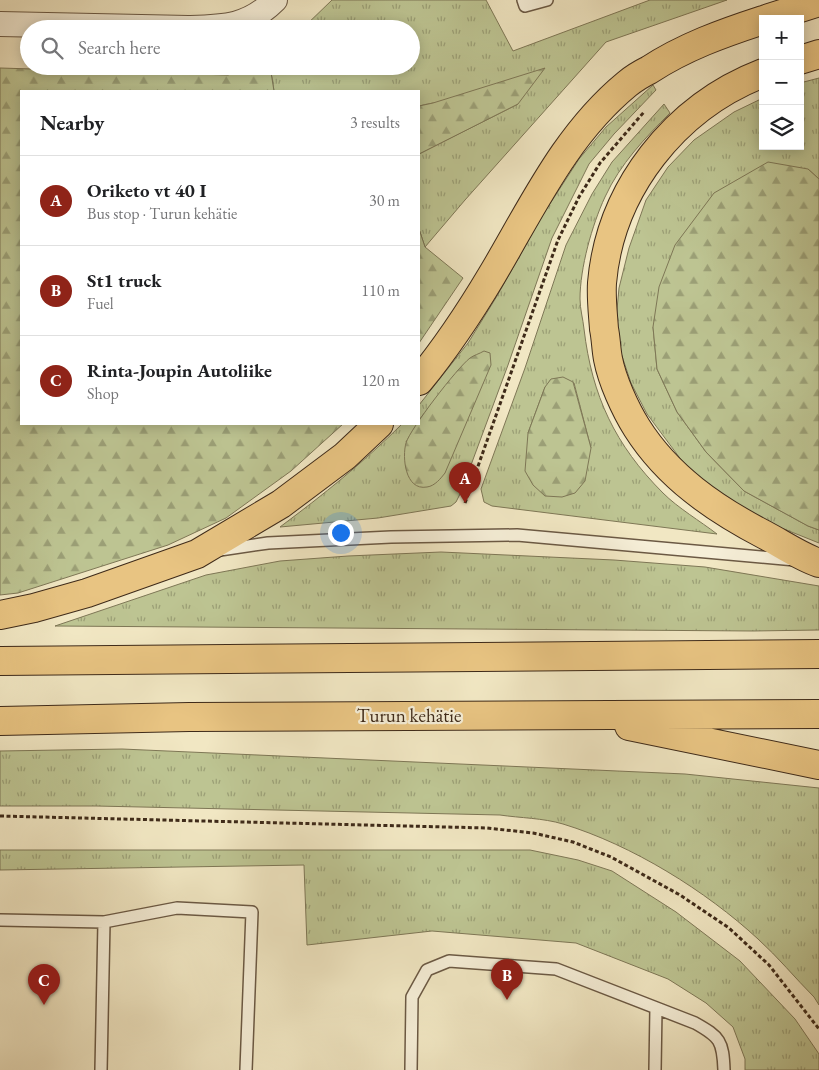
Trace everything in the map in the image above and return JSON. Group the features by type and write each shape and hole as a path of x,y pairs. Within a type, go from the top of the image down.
{"highway":[{"path":"778,15 819,2"},
{"path":"420,380 463,321 563,154 592,118 627,84 671,56 718,34 759,21"},
{"path":"804,59 819,54"},
{"path":"759,75 722,94 678,126 651,156 628,191 608,244 602,284 604,326 608,359 620,393 636,427 658,457 707,501 731,518 818,562"},
{"path":"0,615 34,608 87,593 197,554 281,504 345,456 378,425"},
{"path":"0,661 819,654"},
{"path":"571,714 819,765"},
{"name":"Turun kehätie","path":"0,721 189,717 819,714"}],"street":[{"path":"246,20 275,0"},
{"path":"0,24 20,24"}],"lane":[{"path":"523,0 525,6 547,0"},
{"path":"197,554 268,543 391,537 517,535 818,562"},
{"path":"0,920 104,922 177,908 252,912 246,1070"},
{"path":"101,1070 104,922"},
{"path":"411,1070 412,997 427,970 450,961 556,969 695,1023 712,1032 723,1049 724,1070"},
{"path":"655,1070 656,1008"}],"path":[{"path":"0,816 487,828 533,833 573,842 611,857 680,895 728,928 769,965 819,1028"}],"green space":[{"path":"332,0 486,0 513,51 650,0 727,0 606,42 425,247 420,232 420,153 518,104 433,103 420,106 420,90 274,90 271,75 420,75 420,20 311,20"},
{"path":"0,68 20,69 20,75 271,75 274,90 20,90 20,425 342,425 291,471 226,518 168,545 18,593 0,595"},
{"path":"545,68 518,104 420,153 420,106"},
{"path":"819,78 819,179 808,169 653,327 657,369 677,412 706,452 744,491 808,526 819,530 819,543 769,523 740,508 691,473 647,414 631,383 621,353 616,320 619,288 629,248 646,200 668,167 694,140 734,112 759,100 759,150 804,150 804,82"},
{"path":"653,85 656,90 614,134 589,164 552,238 508,365 456,502 451,506 378,518 280,527 343,478 401,425 416,425 406,442 420,425 460,368 420,419 420,404 468,343 542,216 579,159 606,127"},
{"path":"664,104 670,113 642,142 618,173 600,208 584,260 580,306 593,376 608,418 619,438 646,475 669,499 717,534 492,506 484,502 481,489 525,368 566,245 592,194 612,162","holes":["574,383 591,448 528,433 545,387"]},
{"path":"768,162 808,169 819,179 819,530 808,526 744,491 706,452 677,412 657,369 653,327 659,287 675,245 714,193"},
{"path":"420,232 425,247 463,278 420,342"},
{"path":"484,351 490,353 491,365 445,473 433,485 420,487 414,484 407,472 404,456 406,443 417,425 420,425 420,420 435,399 470,358"},
{"path":"563,377 573,382 591,448 585,481 575,493 562,497 545,496 533,485 525,471 528,433 545,387 551,379"},
{"path":"441,552 614,560 705,567 819,586 819,630 55,626 206,575 280,561"},
{"path":"122,749 685,774 819,788 819,1005 814,997 758,939 738,921 692,887 667,871 615,844 555,822 500,815 96,806 0,806 0,751"},
{"path":"0,850 530,850 578,860 612,871 676,912 740,961 795,1019 819,1054 819,1070 745,1070 745,1059 733,1027 706,1003 668,979 576,943 432,931 307,945 304,865 0,870"}],"place":[{"name":"Oriketo vt 40 I","path":"465,503"},
{"name":"St1 truck","path":"507,1000"},
{"name":"Rinta-Joupin Autoliike","path":"44,1005"}]}
